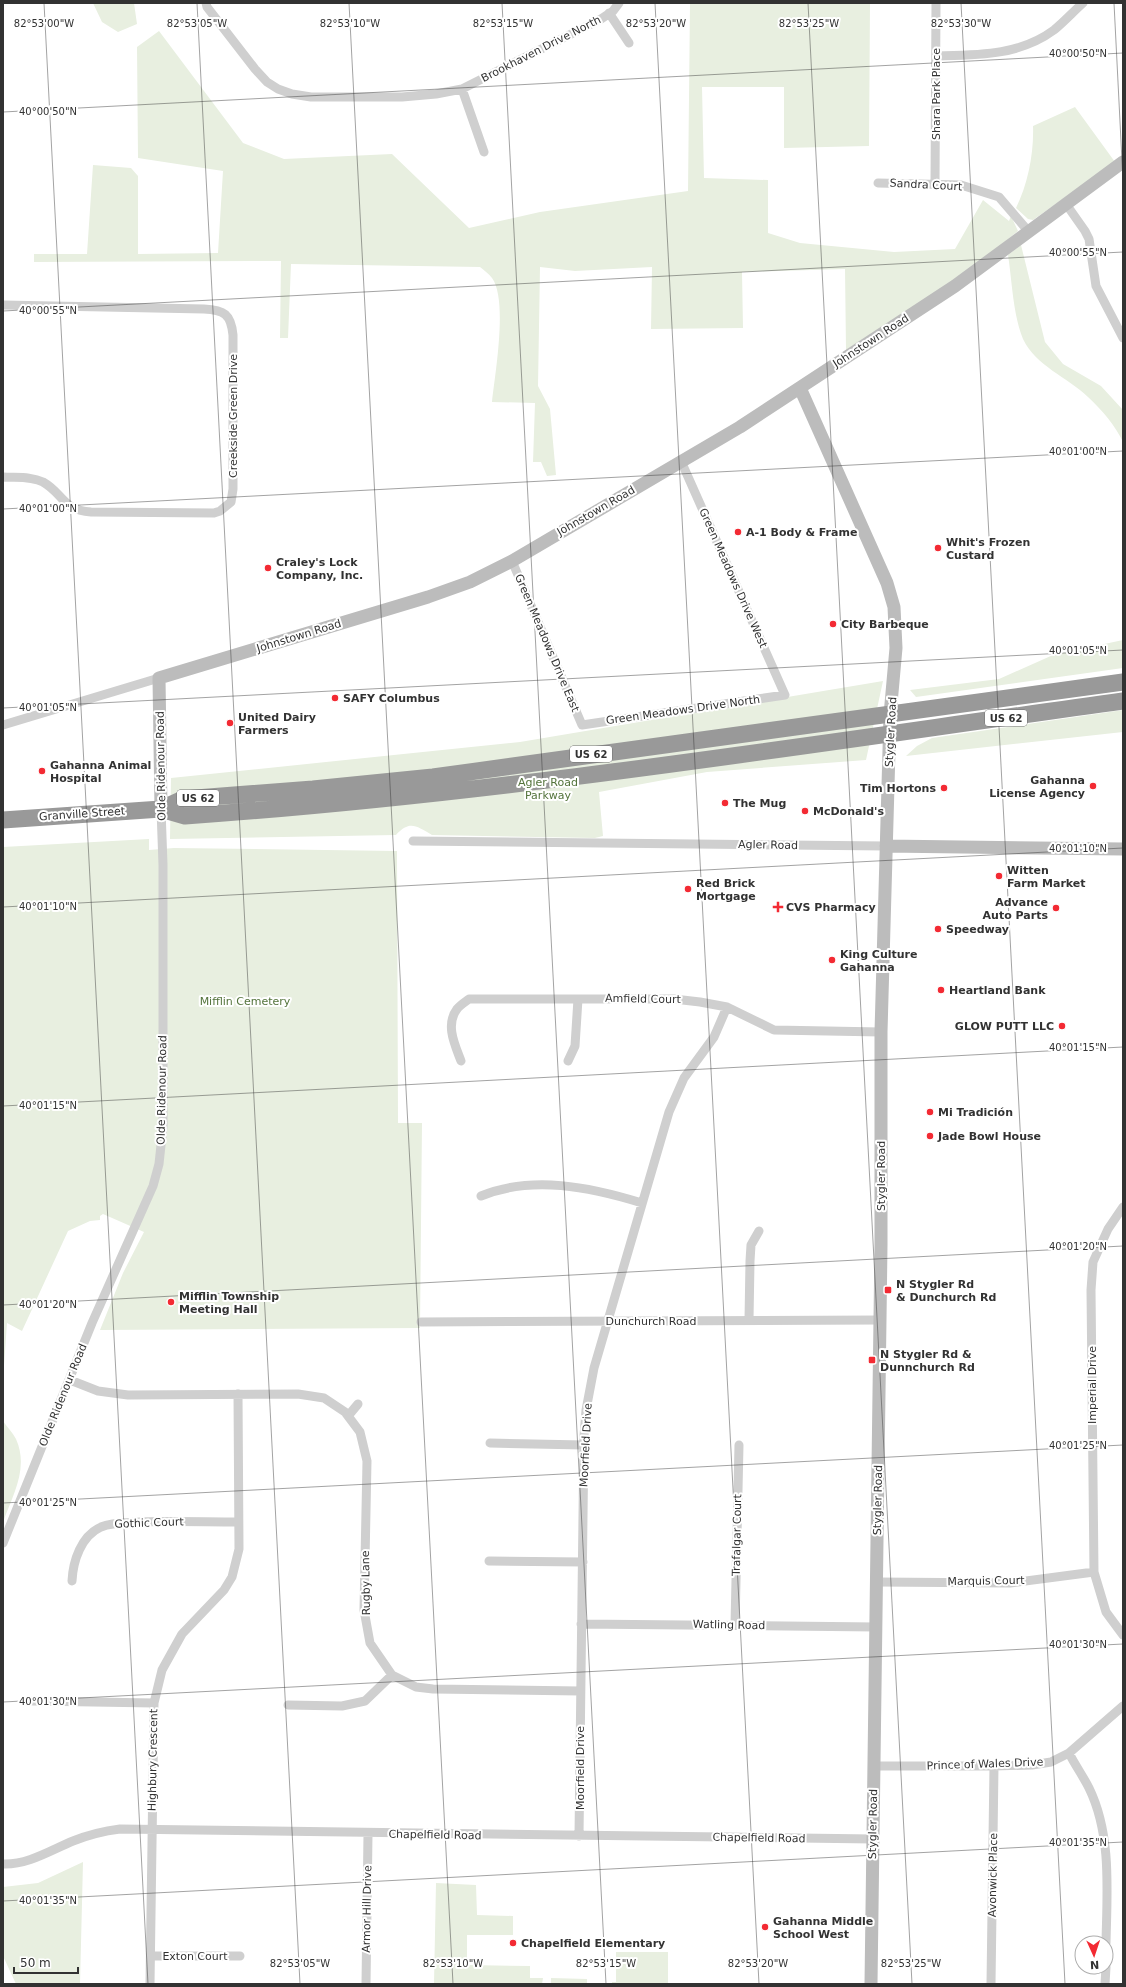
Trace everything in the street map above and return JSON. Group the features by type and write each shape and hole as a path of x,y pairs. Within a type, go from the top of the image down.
{"highway":[{"name":"US 62","path":"161,809 183,799 313,789 433,777 699,739 890,715 1123,682"},
{"name":"US 62","path":"161,809 185,816 398,798 890,735 1123,700"},
{"name":"Granville Street","path":"3,820 161,809"}],"main road":[{"name":"Johnstown Road","path":"159,678 433,596 470,582 512,561 740,427 800,388 955,286 1123,162"},
{"name":"Stygler Road","path":"800,388 887,583 894,607 896,648 890,715 881,1032 880,1320 871,1984"},
{"name":"Olde Ridenour Road","path":"159,678 161,809"},
{"name":"Agler Road","path":"886,846 1123,849"}],"street":[{"name":"Brookhaven Drive North","path":"206,3 207,7 267,82 278,89 292,94 311,97 402,97 436,94 462,89 609,13 629,43"},
{"path":"609,13 619,3"},
{"path":"936,56 980,55 1020,49 1053,30 1083,3"},
{"name":"Shara Park Place","path":"935,184 936,4"},
{"path":"462,89 484,152"},
{"name":"Sandra Court","path":"878,183 962,185 999,197 1029,232"},
{"path":"1066,204 1085,231 1089,240 1096,286 1123,338"},
{"name":"Creekside Green Drive","path":"3,305 204,310 223,313 229,318 233,335 233,489 230,502 220,511 214,512 91,512 68,506 42,482 22,478 3,477"},
{"name":"Green Meadows Drive West","path":"681,461 785,695"},
{"name":"Green Meadows Drive East","path":"512,561 582,725"},
{"name":"Johnstown Road","path":"3,725 159,678"},
{"name":"Green Meadows Drive North","path":"582,725 785,695"},
{"name":"Olde Ridenour Road","path":"3,1543 113,1275 147,1202 159,1164 163,1126 163,864 161,809"},
{"name":"Agler Road","path":"413,841 886,846"},
{"path":"568,1061 575,1046 578,998"},
{"name":"Amfield Court","path":"461,1061 453,1038 451,1023 457,1009 469,999 674,999 727,1007 774,1030 881,1032"},
{"name":"Moorfield Drive","path":"579,1836 581,1624 586,1410 594,1368 607,1321 669,1112 684,1078 714,1037 727,1007"},
{"path":"481,1196 512,1186 564,1185 609,1193 642,1203"},
{"name":"Imperial Drive","path":"1123,1207 1108,1228 1093,1262 1091,1290 1094,1572 1106,1612 1123,1635"},
{"path":"749,1320 750,1261 752,1245 759,1231"},
{"name":"Dunchurch Road","path":"421,1322 880,1320"},
{"name":"Rugby Lane","path":"70,1380 98,1391 128,1395 298,1394 324,1398 345,1412 360,1432 367,1462 364,1610 370,1643 392,1675 416,1687 433,1690 580,1691"},
{"name":"Highbury Crescent","path":"150,1984 154,1703 162,1670 182,1634 230,1581 239,1549 238,1394"},
{"path":"348,1416 358,1404"},
{"path":"490,1443 584,1445"},
{"name":"Trafalgar Court","path":"735,1625 738,1445"},
{"name":"Gothic Court","path":"72,1581 73,1564 80,1548 89,1536 100,1527 114,1524 142,1522 238,1522"},
{"path":"490,1561 583,1562"},
{"name":"Marquis Court","path":"877,1582 1010,1583 1094,1572"},
{"name":"Watling Road","path":"581,1624 876,1627"},
{"path":"288,1705 342,1706 365,1701 392,1675"},
{"path":"33,1701 154,1703"},
{"name":"Prince of Wales Drive","path":"875,1766 994,1766 1032,1765 1051,1762 1069,1753 1123,1706"},
{"path":"1069,1753 1089,1788 1102,1825 1106,1861 1106,1935"},
{"name":"Avonwick Place","path":"991,1984 994,1766"},
{"name":"Chapelfield Road","path":"3,1864 13,1864 36,1857 74,1840 104,1831 152,1830 368,1834 873,1839"},
{"name":"Armor Hill Drive","path":"366,1984 368,1834"},
{"name":"Exton Court","path":"150,1956 240,1956"}],"green space":[{"path":"93,3 134,3 137,24 118,32 102,22"},
{"path":"690,3 870,3 869,146 784,148 784,87 702,87 704,178 768,180 768,233 800,243 894,252 955,249 983,200 1009,221 1011,216 1018,231 966,273 846,350 845,269 742,272 743,328 651,329 652,267 575,271 540,267 538,386 550,409 556,475 547,476 541,462 533,462 535,403 492,402 498,356 500,320 499,303 497,288 492,278 480,267 291,264 288,338 280,338 281,261 34,262 34,254 87,254 93,165 131,168 138,176 138,254 218,253 223,171 138,158 137,47 159,31 243,143 284,159 392,154 469,228 540,212 688,191"},
{"path":"1075,107 1115,162 1033,220 1028,219 1016,208 1027,179 1031,157 1033,126"},
{"path":"1021,245 1045,342 1063,364 1101,386 1123,410 1123,442 1108,418 1098,407 1080,390 1036,357 1023,339 1015,308 1008,255"},
{"path":"1123,640 1123,668 916,697 910,690 999,679 1053,655"},
{"name":"Agler Road Parkway","path":"883,681 866,760 707,772 599,792 603,836 595,838 432,835 417,827 409,826 405,827 396,835 170,839 171,778 520,742"},
{"path":"1123,710 1123,732 906,756 917,746 932,738"},
{"name":"Mifflin Cemetery","path":"149,839 149,850 174,848 397,851 398,1123 422,1123 420,1328 100,1330 123,1273 144,1232 103,1214 100,1216 100,1220 90,1221 68,1231 22,1331 7,1323 3,1380 3,847"},
{"path":"3,1421 16,1439 20,1450 21,1460 15,1492 3,1522"},
{"path":"83,1862 80,1984 16,1984 3,1956 3,1887 38,1883"},
{"path":"436,1883 476,1885 477,1915 513,1916 513,1935 467,1935 467,1965 530,1966 530,1978 543,1978 542,1984 434,1984"},
{"path":"616,1952 668,1952 668,1983 689,1984 612,1984 612,1982 616,1982"},
{"path":"551,1978 587,1979 587,1984 551,1984"}],"place":[{"name":"A-1 Body & Frame","path":"738,532"},
{"name":"Whit's Frozen Custard","path":"938,548"},
{"name":"Craley's Lock Company, Inc.","path":"268,568"},
{"name":"City Barbeque","path":"833,624"},
{"name":"SAFY Columbus","path":"335,698"},
{"name":"United Dairy Farmers","path":"230,723"},
{"name":"Gahanna Animal Hospital","path":"42,771"},
{"name":"Gahanna License Agency","path":"1093,786"},
{"name":"Tim Hortons","path":"944,788"},
{"name":"The Mug","path":"725,803"},
{"name":"McDonald's","path":"805,811"},
{"name":"Witten Farm Market","path":"999,876"},
{"name":"Red Brick Mortgage","path":"688,889"},
{"name":"CVS Pharmacy","path":"778,907"},
{"name":"Advance Auto Parts","path":"1056,908"},
{"name":"Speedway","path":"938,929"},
{"name":"King Culture Gahanna","path":"832,960"},
{"name":"Heartland Bank","path":"941,990"},
{"name":"GLOW PUTT LLC","path":"1062,1026"},
{"name":"Mi Tradición","path":"930,1112"},
{"name":"Jade Bowl House","path":"930,1136"},
{"name":"N Stygler Rd & Dunchurch Rd","path":"888,1290"},
{"name":"Mifflin Township Meeting Hall","path":"171,1302"},
{"name":"N Stygler Rd & Dunnchurch Rd","path":"872,1360"},
{"name":"Gahanna Middle School West","path":"765,1927"},
{"name":"Chapelfield Elementary","path":"513,1943"}]}
